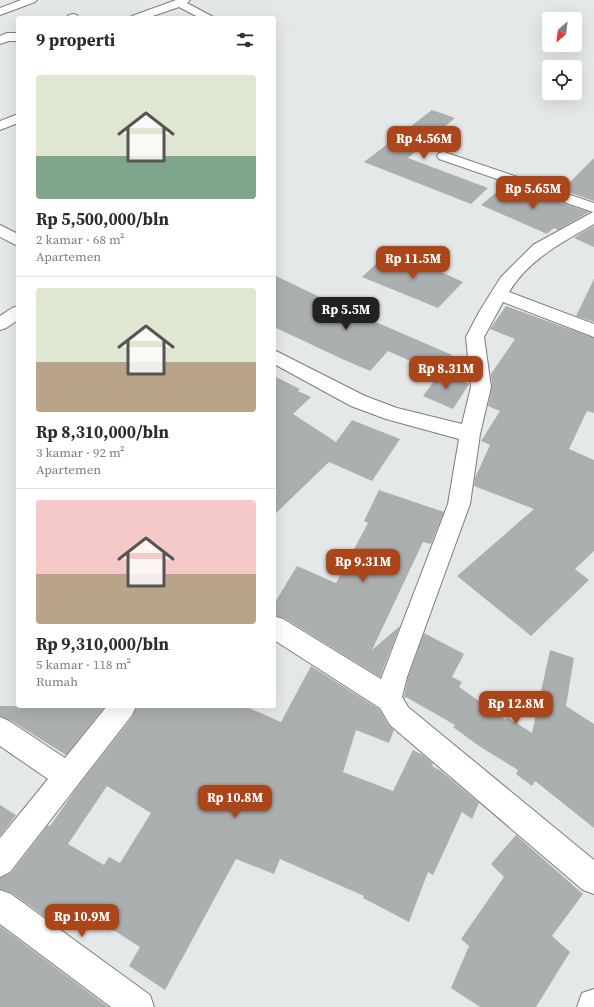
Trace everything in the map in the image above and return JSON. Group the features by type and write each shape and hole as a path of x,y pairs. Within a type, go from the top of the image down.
{"street":[{"path":"0,12 21,1"},
{"path":"141,16 182,1 206,16"},
{"path":"0,40 7,37 16,37"},
{"path":"0,126 16,119"},
{"path":"444,156 594,208"},
{"path":"389,699 394,677 459,504 470,434 481,387 475,338 507,281 539,249 594,217"},
{"path":"499,294 594,331"},
{"path":"0,324 16,313"},
{"path":"276,357 358,401 392,414 470,434"},
{"path":"276,628 389,699 399,716 594,879"},
{"path":"0,862 121,708"},
{"path":"0,730 67,776"},
{"path":"0,905 137,1007"}],"building":[{"path":"432,110 455,118 408,158 488,188 471,204 364,162"},
{"path":"594,158 594,201 562,190"},
{"path":"504,186 540,201 544,197 589,212 558,230 554,228 547,234 481,205"},
{"path":"594,226 594,247 574,238 583,232"},
{"path":"389,252 463,282 438,308 362,277"},
{"path":"276,276 332,303 452,355 437,373 388,351 370,371 276,328"},
{"path":"594,279 594,322 576,316"},
{"path":"506,306 594,338 594,413 587,411 569,449 594,460 594,551 575,569 589,580 531,636 457,576 534,509 474,486 475,478 490,445 481,441 500,411 488,406 492,387 491,374 515,339 490,329"},
{"path":"441,372 469,384 453,409 423,396"},
{"path":"276,377 300,389 298,391 311,397 293,414 336,442 352,420 400,439 372,481 329,462 276,513"},
{"path":"379,490 444,512 431,544 423,542 372,650 400,626 380,677 284,618 276,616 276,601 297,566 336,583 368,523 364,521"},
{"path":"424,633 464,654 452,677 462,682 459,687 506,720 507,717 532,733 550,650 574,658 566,706 594,724 594,828 535,781 532,786 516,774 518,770 479,746 453,727 455,725 406,697 405,699 404,697 408,677"},
{"path":"311,666 379,709 389,726 394,730 389,743 356,730 343,772 393,791 413,750 423,755 433,764 432,766 441,771 479,803 472,819 462,812 433,875 428,872 409,922 363,898 364,896 280,859 274,874 236,859 165,990 129,966 140,947 96,919 95,922 70,907 58,926 12,893 0,889 0,878 11,873 48,825 50,826 76,789 133,716 136,708 249,708 281,722","holes":["107,786 151,813 120,863 109,857 104,865 68,844"]},
{"path":"0,706 16,706 16,708 103,708 66,755 10,720 0,716"},
{"path":"0,805 16,815 0,836"},
{"path":"516,835 583,894 552,936 570,952 536,1007 480,1007 451,988 469,946 461,939 504,877 491,864"},
{"path":"0,926 108,1007 0,1007"}]}
